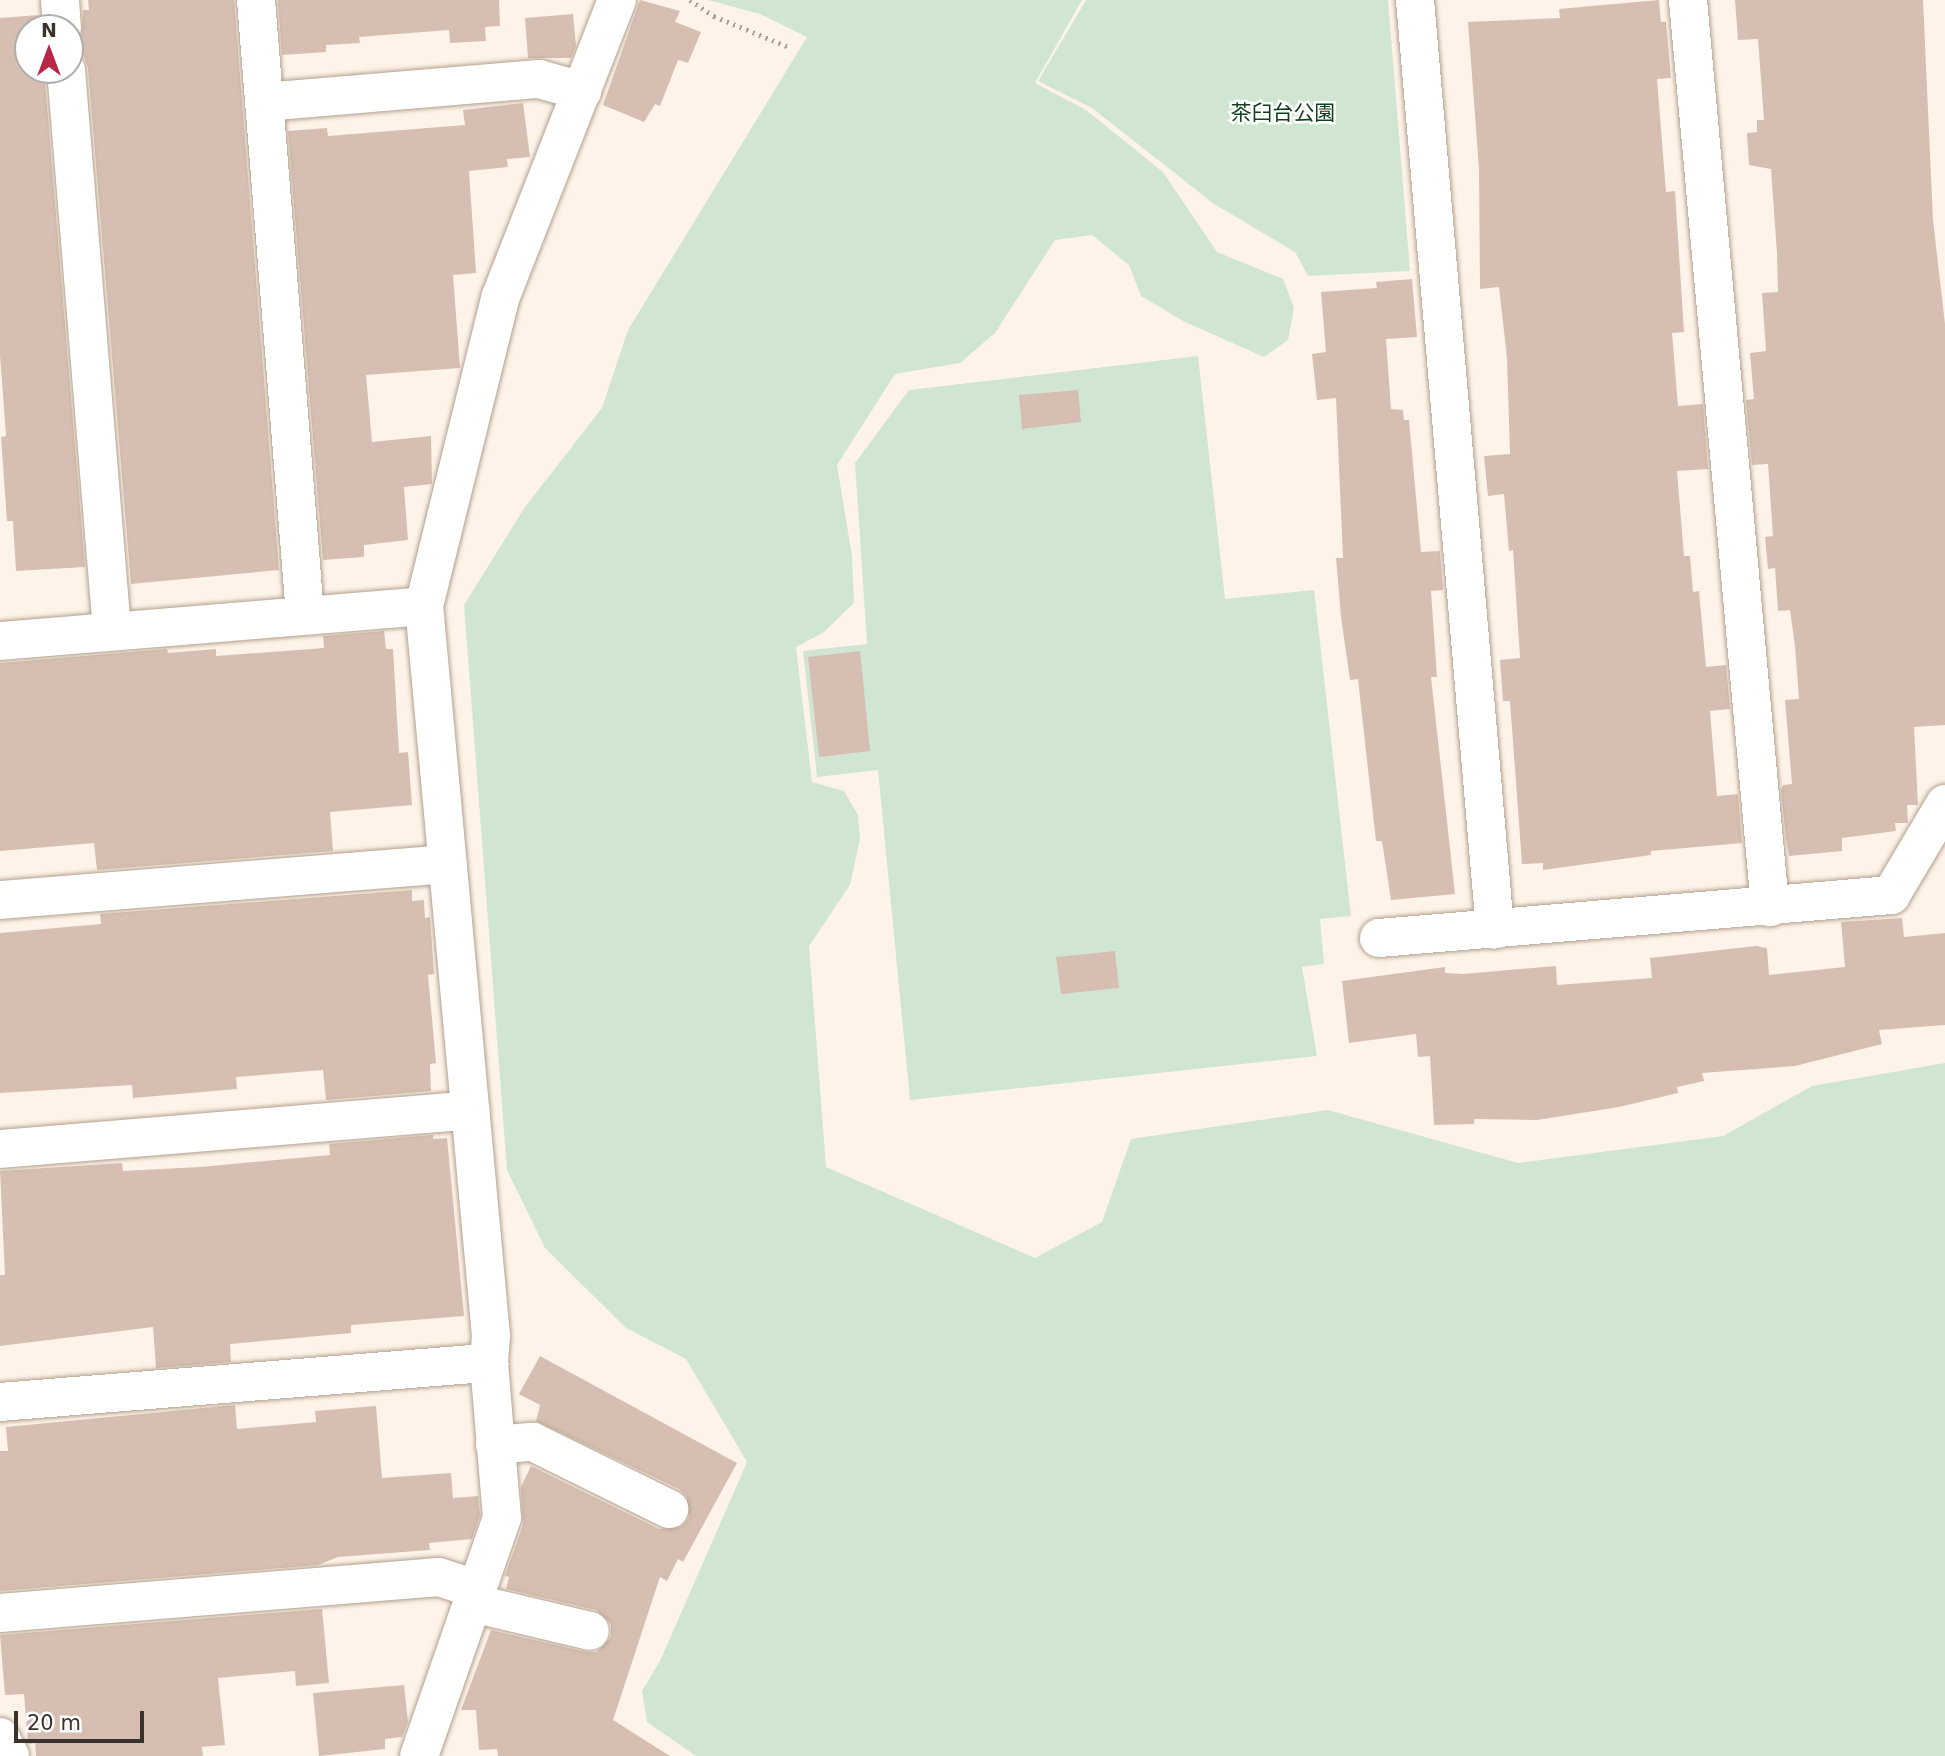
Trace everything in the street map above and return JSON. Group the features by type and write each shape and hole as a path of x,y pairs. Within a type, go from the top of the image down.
{"street":[{"path":"256,0 305,615"},
{"path":"419,1756 502,1518 489,1363 491,1336 424,606 501,296 617,0"},
{"path":"1415,0 1495,930"},
{"path":"1688,0 1770,907"},
{"path":"264,102 539,79 582,91"},
{"path":"67,84 112,631"},
{"path":"0,640 424,606"},
{"path":"1379,938 1891,895 1945,804"},
{"path":"0,900 448,864"},
{"path":"0,1149 470,1110"},
{"path":"0,1402 489,1363"},
{"path":"495,1445 533,1443 669,1509"},
{"path":"0,1613 439,1577 475,1596 590,1631"},
{"path":"0,1737 10,1756"}],"path":[{"path":"690,0 714,16 789,47"}],"green space":[{"path":"708,0 1082,0 1035,83 1086,110 1163,172 1217,252 1283,279 1294,308 1288,340 1264,357 1185,322 1141,296 1129,265 1092,235 1055,240 995,333 960,363 895,374 837,465 852,556 854,603 824,632 796,647 812,782 844,791 858,815 860,839 850,885 809,946 826,1167 1035,1258 1102,1222 1131,1139 1328,1110 1518,1163 1723,1136 1812,1086 1945,1063 1945,1756 696,1756 647,1722 642,1691 660,1661 747,1462 686,1359 626,1328 545,1248 507,1170 464,605 525,507 602,408 628,330 807,37 760,14"},
{"name":"茶臼台公園","path":"1086,0 1388,0 1410,271 1308,276 1295,252 1214,204 1092,108 1038,81"},
{"path":"1198,356 1225,599 1314,590 1351,916 1320,919 1324,964 1302,967 1317,1056 910,1100 878,770 817,777 803,651 867,644 855,463 909,390"}],"building":[{"path":"88,0 234,0 279,570 131,584 88,68 84,57 83,10 89,10"},
{"path":"278,0 499,0 500,26 485,27 486,41 450,43 449,30 359,37 360,43 326,45 326,52 282,55"},
{"path":"640,0 680,11 675,22 701,32 688,63 678,60 660,106 655,104 644,122 603,105"},
{"path":"1659,0 1661,22 1666,22 1671,78 1657,79 1666,192 1675,191 1684,332 1672,333 1678,406 1703,404 1708,469 1677,471 1684,556 1690,556 1693,592 1699,591 1706,667 1726,665 1730,709 1710,711 1717,796 1738,794 1742,843 1651,851 1651,855 1543,870 1543,863 1522,864 1510,701 1503,701 1500,660 1520,658 1513,550 1509,551 1504,494 1488,496 1484,456 1510,454 1507,358 1499,287 1480,289 1479,169 1468,22 1560,18 1559,9"},
{"path":"1735,0 1923,0 1933,220 1945,324 1945,725 1914,727 1918,805 1907,805 1908,823 1895,823 1896,831 1842,838 1842,851 1789,856 1781,790 1783,785 1792,784 1785,700 1799,699 1795,646 1790,610 1778,611 1775,568 1768,569 1765,537 1773,536 1768,464 1752,465 1746,400 1754,399 1750,353 1766,351 1762,293 1778,292 1777,253 1771,169 1749,165 1747,133 1757,132 1757,120 1764,120 1758,39 1738,40"},
{"path":"573,14 576,46 571,58 528,58 525,18"},
{"path":"14,17 14,84 45,84 85,567 16,571 13,521 7,521 1,437 6,436 0,355 0,18"},
{"path":"523,103 530,157 507,159 508,167 469,171 476,273 453,275 460,368 366,375 372,442 431,436 432,484 404,487 408,540 364,545 364,557 323,560 288,131 327,128 328,136 465,125 463,110"},
{"path":"1412,279 1417,337 1386,339 1391,409 1403,410 1404,420 1409,420 1421,552 1440,551 1443,590 1431,591 1437,677 1431,677 1455,894 1391,900 1382,841 1376,841 1358,679 1350,680 1341,617 1336,558 1343,558 1336,398 1317,400 1312,354 1326,352 1321,292 1377,288 1376,282"},
{"path":"1078,390 1081,422 1022,429 1019,395"},
{"path":"384,631 386,649 393,649 399,753 408,752 412,805 330,812 333,851 97,870 94,843 0,851 0,663 167,649 168,653 216,649 216,656 324,648 323,636"},
{"path":"860,651 870,751 819,757 808,657"},
{"path":"412,890 412,901 424,900 425,918 430,917 434,974 428,975 436,1063 430,1064 431,1091 326,1100 323,1070 236,1077 237,1089 133,1098 132,1085 0,1093 0,933 101,924 100,914"},
{"path":"1902,918 1904,937 1945,933 1945,1025 1879,1030 1882,1044 1795,1066 1702,1073 1704,1081 1677,1087 1678,1093 1619,1107 1537,1120 1474,1119 1474,1124 1434,1125 1430,1056 1418,1057 1416,1034 1349,1043 1342,981 1445,967 1445,973 1463,974 1556,966 1557,985 1652,978 1650,958 1756,946 1767,948 1769,975 1845,967 1841,922"},
{"path":"1115,951 1119,988 1061,994 1056,957"},
{"path":"433,1135 433,1139 447,1138 464,1316 351,1325 351,1333 230,1344 231,1362 156,1368 153,1327 0,1346 0,1275 5,1275 0,1171 122,1163 123,1171 200,1167 330,1155 329,1144"},
{"path":"540,1356 737,1463 683,1562 678,1559 667,1581 660,1577 613,1720 670,1756 498,1756 497,1749 479,1750 476,1710 461,1710 491,1630 586,1652 597,1652 611,1637 611,1624 596,1610 506,1589 509,1577 505,1576 523,1525 521,1487 531,1466 659,1529 681,1527 689,1518 687,1497 679,1489 536,1421 540,1405 519,1394"},
{"path":"235,1405 237,1429 316,1422 315,1411 376,1406 382,1478 451,1473 453,1498 478,1496 480,1515 472,1539 429,1543 430,1550 338,1557 318,1565 0,1591 0,1451 8,1451 6,1427"},
{"path":"322,1609 329,1683 296,1686 295,1671 218,1678 225,1745 202,1747 203,1756 36,1756 35,1743 28,1744 24,1694 5,1695 0,1635"},
{"path":"404,1685 408,1722 402,1737 385,1739 385,1749 319,1756 313,1693"}]}
